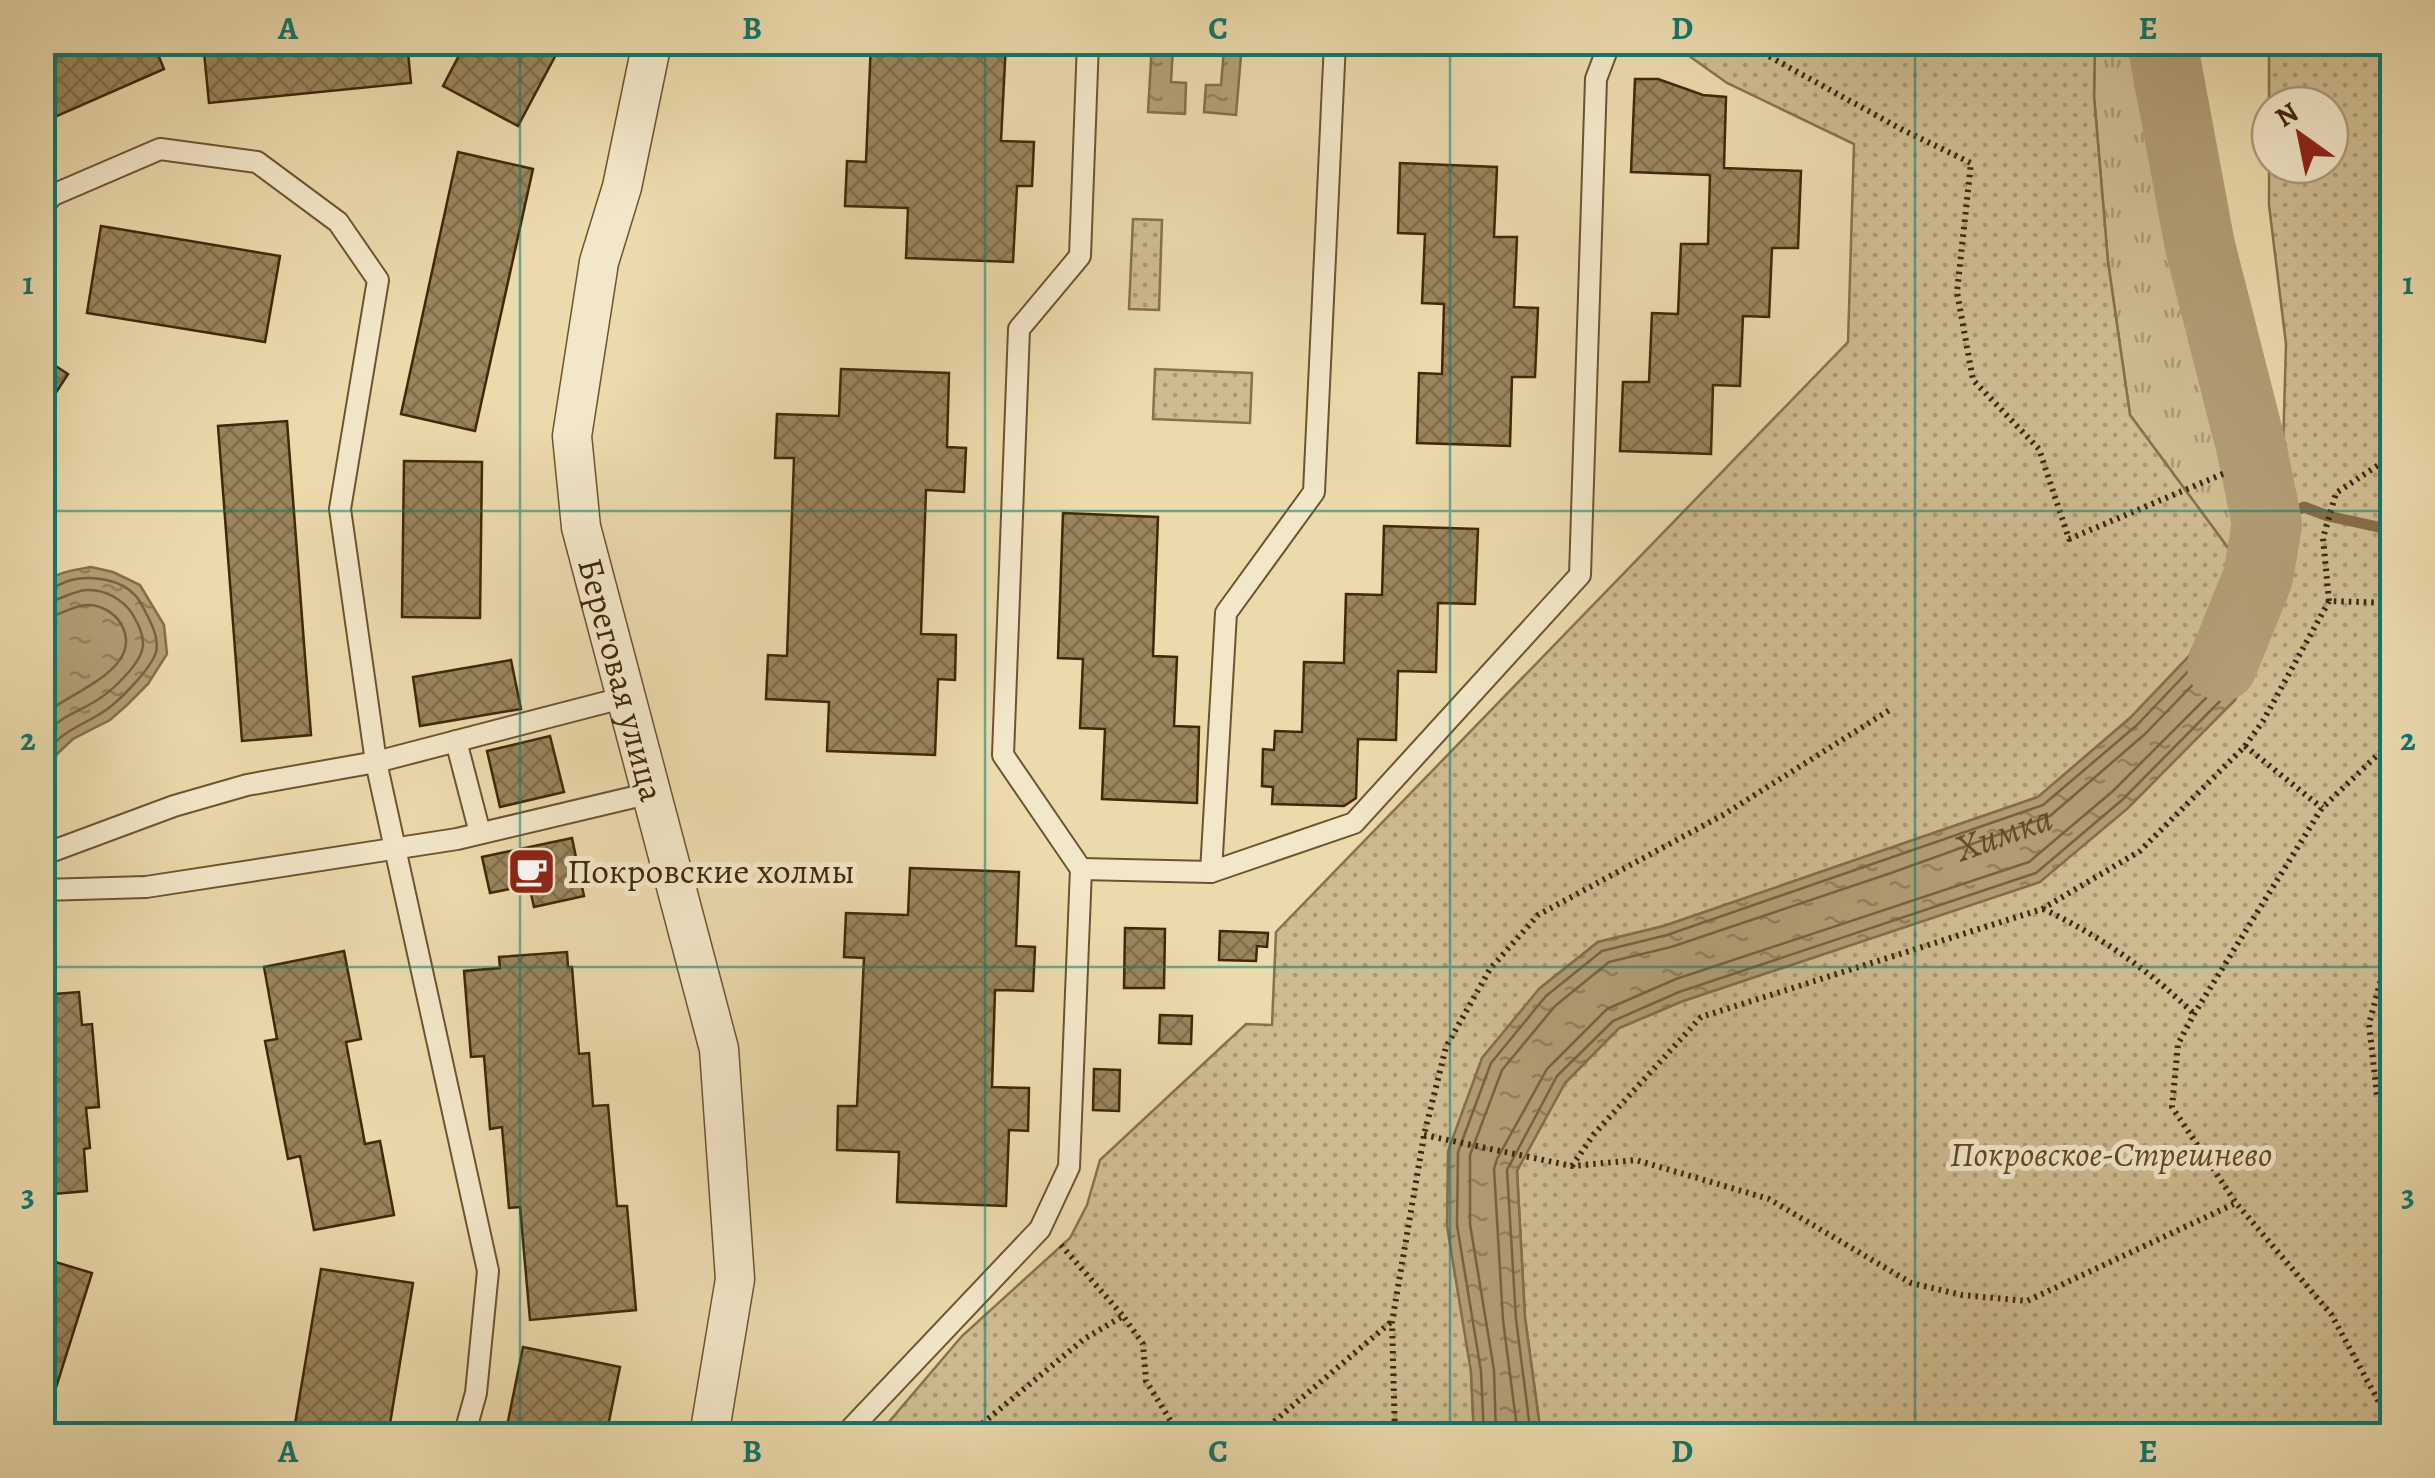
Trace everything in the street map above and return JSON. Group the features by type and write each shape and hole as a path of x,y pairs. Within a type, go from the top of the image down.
{"street":[{"name":"Береговая улица","path":"652,42 622,187 599,262 572,436 580,527 719,1048 735,1279 709,1436"}],"lane":[{"path":"844,1436 1040,1228 1069,1167 1080,870 1003,755 1019,329 1080,256 1088,42"},
{"path":"1211,872 1226,613 1314,492 1335,42"},
{"path":"1080,870 1211,872 1354,823 1580,574 1596,80 1610,42"},
{"path":"42,207 53,196 160,149 257,162 338,222 378,280 340,510 376,762 488,1271 476,1393 464,1436"},
{"path":"42,854 174,806 247,786 376,762 626,697"},
{"path":"456,741 480,833"},
{"path":"42,890 146,887 457,839 651,792"}],"path":[{"path":"1743,42 1972,163 1957,292 1973,380 2040,449 2069,539 2225,473"},
{"path":"1572,1166 1594,1134 1701,1017 2042,909 2140,851 2245,746 2262,721 2329,601 2324,538 2336,493 2392,456"},
{"path":"2329,601 2392,603"},
{"path":"1395,1436 1392,1322 1424,1135 1446,1047 1490,968 1538,915 1723,815 1890,709"},
{"path":"2392,740 2322,808 2194,1014 2178,1044 2172,1108 2236,1203 2331,1314 2392,1426"},
{"path":"2245,746 2322,808"},
{"path":"2042,909 2117,950 2194,1014"},
{"path":"2392,938 2369,1024 2376,1095 2392,1114"},
{"path":"1424,1135 1572,1166 1636,1160 1768,1199 1911,1284 1962,1295 2027,1302 2236,1203"},
{"path":"1062,1246 1143,1344 1146,1381 1180,1436"},
{"path":"976,1436 977,1428 1084,1339 1122,1316"},
{"path":"1256,1436 1392,1322"}],"green space":[{"path":"1671,43 2095,43 2094,96 2108,262 2130,415 2234,556 2190,655 2130,718 2038,797 1664,926 1598,942 1539,989 1471,1372 1474,1435 877,1436 962,1336 1070,1238 1087,1205 1100,1160 1246,1024 1272,1025 1276,932 1848,342 1854,144 1727,83"},
{"path":"2095,43 2162,43 2200,246 2267,524 2258,577 2234,556 2130,415 2108,262 2094,96"},
{"name":"Покровское-Стрешнево","path":"2269,43 2392,43 2392,1435 1541,1435 1525,1318 1517,1170 1565,1083 1619,1028 1683,1001 2040,882 2235,700 2279,588 2286,344 2269,185 2350,185 2350,85 2269,85"},
{"path":"1133,219 1162,220 1159,310 1129,309"},
{"path":"1155,369 1252,373 1250,423 1153,419"}],"water":[{"path":"1152,43 1184,43 1184,47 1173,47 1171,82 1186,83 1185,114 1148,112"},
{"path":"1208,43 1242,43 1236,115 1204,112 1206,85 1221,85 1224,49"},
{"path":"2234,556 2258,577 2279,588 2235,700 2128,808 2040,882 1683,1001 1619,1028 1565,1083 1517,1171 1525,1318 1541,1435 1474,1435 1471,1372 1447,1226 1448,1151 1482,1058 1539,989 1598,942 1664,926 2038,797 2130,718 2190,655"},
{"path":"91,567 140,585 164,625 167,654 148,684 127,705 110,720 73,739 57,754 43,787 43,584 59,574"}],"building":[{"path":"42,42 153,42 164,69 48,120 42,109"},
{"path":"203,42 407,42 411,83 209,103"},
{"path":"466,42 547,42 559,49 518,126 443,86"},
{"path":"871,42 1006,42 1001,141 1034,142 1032,186 1017,186 1013,262 906,258 908,208 845,206 847,161 866,162"},
{"path":"1405,42 1563,42 1559,51 1405,46"},
{"path":"1635,79 1658,79 1703,95 1726,97 1724,168 1801,171 1798,248 1772,248 1769,317 1743,316 1740,386 1713,385 1711,454 1620,451 1623,382 1649,382 1652,313 1678,314 1681,244 1708,244 1710,175 1631,172"},
{"path":"458,152 533,169 475,431 401,414"},
{"path":"1400,163 1497,167 1494,237 1517,237 1514,307 1538,308 1535,377 1512,377 1510,446 1417,443 1419,373 1442,374 1444,304 1422,303 1425,234 1398,233"},
{"path":"101,226 280,256 265,342 87,313"},
{"path":"42,357 68,374 42,414"},
{"path":"841,369 949,373 947,447 966,448 964,492 926,490 921,634 956,635 955,680 938,679 935,755 827,751 829,702 766,699 768,655 787,656 794,458 775,458 777,414 839,416"},
{"path":"287,421 311,735 242,741 218,426"},
{"path":"404,461 482,462 480,618 402,617"},
{"path":"1063,513 1158,517 1153,656 1177,657 1174,726 1199,727 1197,803 1102,799 1105,729 1080,728 1083,659 1058,658"},
{"path":"1384,526 1478,529 1475,604 1438,603 1436,672 1398,671 1396,740 1358,739 1356,798 1344,806 1272,804 1273,787 1262,786 1263,749 1274,750 1275,731 1302,732 1304,662 1344,663 1346,594 1382,595"},
{"path":"511,660 521,709 420,726 413,677"},
{"path":"550,736 564,792 500,807 487,751"},
{"name":"Покровские холмы","path":"572,838 584,896 534,907 529,885 490,893 482,857"},
{"path":"910,868 1019,872 1016,946 1035,947 1033,991 995,990 992,1087 1029,1088 1028,1131 1009,1130 1006,1206 897,1202 899,1152 837,1150 838,1106 857,1106 864,958 844,957 846,913 908,915"},
{"path":"1125,928 1165,929 1164,988 1124,988"},
{"path":"1220,931 1268,933 1267,947 1257,946 1256,961 1219,960"},
{"path":"344,951 361,1039 346,1042 365,1144 380,1141 394,1215 314,1230 300,1156 288,1159 265,1041 277,1039 264,967"},
{"path":"567,952 568,967 572,967 579,1054 589,1053 593,1106 608,1105 617,1206 627,1206 636,1310 530,1320 520,1207 509,1208 502,1127 490,1129 484,1056 471,1057 464,971 500,968 499,957"},
{"path":"79,992 82,1025 92,1024 99,1107 86,1108 90,1148 84,1149 87,1191 42,1195 42,995"},
{"path":"1160,1015 1192,1016 1191,1044 1159,1043"},
{"path":"1094,1069 1120,1070 1119,1111 1093,1110"},
{"path":"42,1258 92,1273 42,1432"},
{"path":"321,1269 413,1283 388,1436 293,1436"},
{"path":"523,1347 620,1367 606,1436 505,1436"}],"waterway":[{"name":"Химка","path":"2162,42 2200,246 2267,524 2258,577 2222,666"},
{"path":"2267,524 2304,507 2392,530"}],"place":[{"name":"Покровские холмы","path":"532,871"}]}
